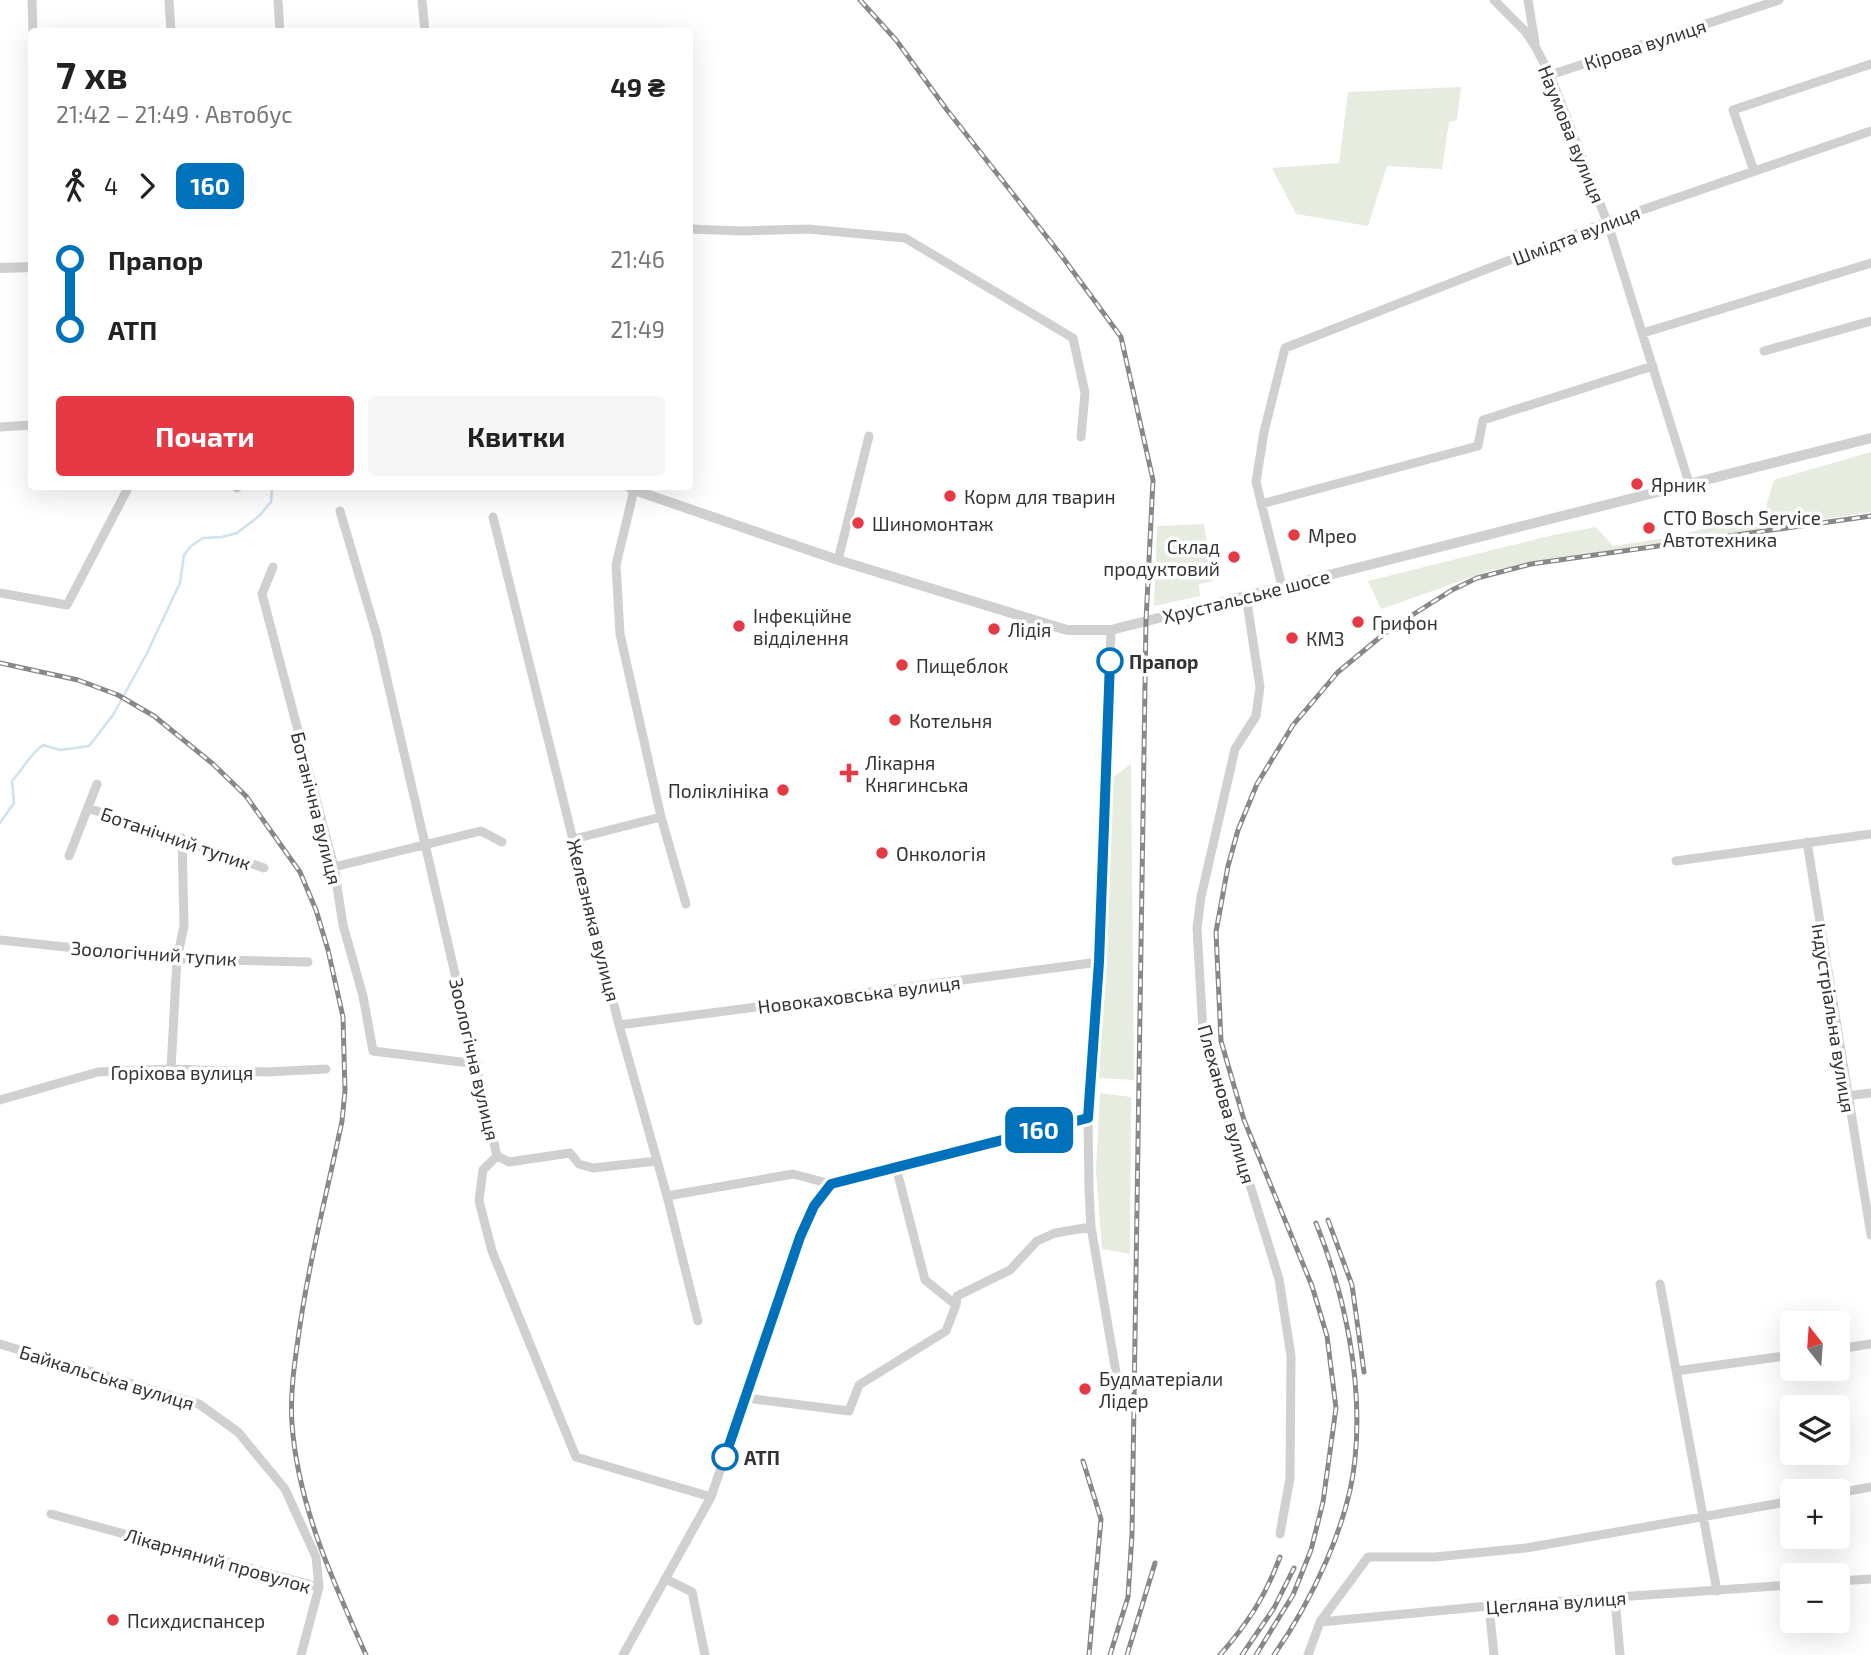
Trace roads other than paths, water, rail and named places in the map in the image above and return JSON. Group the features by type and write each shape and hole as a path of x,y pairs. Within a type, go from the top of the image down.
{"street":[{"path":"32,0 33,28"},
{"path":"169,0 171,28"},
{"path":"278,0 280,28"},
{"path":"422,0 425,28"},
{"name":"Наумова вулиця","path":"1494,0 1525,31 1550,75 1607,222 1689,483"},
{"path":"1528,0 1535,46"},
{"name":"Кірова вулиця","path":"1550,75 1779,0"},
{"path":"1754,172 1733,110 1871,64"},
{"name":"Шмідта вулиця","path":"1261,504 1256,482 1264,432 1285,348 1607,222 1871,131"},
{"path":"693,229 808,229 905,238 1073,338 1085,393 1081,437"},
{"path":"1643,332 1871,263"},
{"path":"0,268 28,268"},
{"path":"1764,351 1871,321"},
{"path":"1282,586 1261,504 1478,446 1483,420 1653,366"},
{"path":"0,427 28,425"},
{"path":"838,560 869,436"},
{"name":"Хрустальське шосе","path":"634,490 838,560 1067,630 1111,630 1871,438"},
{"path":"0,593 67,605 127,490"},
{"path":"631,490 616,565 620,634 661,817 686,904"},
{"name":"Зоологічна вулиця","path":"340,511 377,636 497,1156 483,1170 479,1201 492,1251 576,1457 711,1497"},
{"name":"Железняка вулиця","path":"493,517 619,1025 667,1196 698,1321"},
{"name":"Ботанічна вулиця","path":"273,567 262,594 334,867 343,925 363,996 373,1051 477,1064"},
{"name":"Плеханова вулиця","path":"1245,596 1260,687 1256,716 1235,749 1201,897 1197,928 1203,1032 1279,1279 1286,1313 1291,1356 1290,1478 1280,1534"},
{"path":"1111,630 1099,962 1088,1118 1091,1227 1118,1384"},
{"path":"69,856 97,785"},
{"name":"Ботанічний тупик","path":"88,808 264,868"},
{"path":"574,839 661,817"},
{"path":"334,867 481,831 502,842"},
{"path":"1676,861 1871,834"},
{"path":"171,1069 177,959 184,926 182,838"},
{"name":"Індустріальна вулиця","path":"1807,842 1871,1235"},
{"name":"Зоологічний тупик","path":"0,940 177,959 308,962"},
{"name":"Новокаховська вулиця","path":"619,1025 1099,962"},
{"name":"Горіхова вулиця","path":"0,1100 98,1072 171,1069 267,1072 326,1069"},
{"path":"1847,1096 1871,1093"},
{"path":"667,1196 793,1174 831,1184 1088,1118"},
{"path":"497,1156 509,1162 570,1153 579,1164 593,1168 657,1161"},
{"path":"897,1167 925,1280 956,1305"},
{"path":"623,1655 711,1497 800,1237 814,1206 831,1184"},
{"path":"746,1398 849,1411 859,1385 946,1331 957,1296 1010,1270 1037,1241 1055,1233 1091,1227"},
{"path":"1660,1284 1717,1591"},
{"name":"Байкальська вулиця","path":"0,1344 199,1404 238,1432 285,1489 316,1557 319,1587"},
{"path":"1850,1347 1871,1344"},
{"path":"1676,1371 1780,1357"},
{"path":"1850,1491 1871,1487"},
{"path":"1308,1655 1320,1622 1368,1557 1434,1557 1526,1548 1780,1503"},
{"name":"Лікарняний провулок","path":"51,1514 319,1587 301,1655"},
{"path":"666,1579 692,1592 705,1655"},
{"path":"1850,1580 1871,1579"},
{"name":"Цегляна вулиця","path":"1320,1622 1489,1606 1780,1586"},
{"path":"1615,1599 1620,1655"},
{"path":"1489,1606 1494,1655"}],"waterway":[{"path":"0,823 14,803 12,781 38,749 43,745 60,750 89,746 113,715 147,653 180,583 184,555 191,546 203,538 237,533 259,516 271,502 272,490"}],"railway":[{"path":"860,0 896,40 1121,337 1153,480 1146,621 1132,1534 1128,1597 1110,1655"},
{"path":"1256,1655 1293,1595 1311,1550 1323,1502 1336,1408 1327,1336 1312,1286 1244,1120 1221,1041 1216,932 1228,866 1238,830 1257,784 1293,725 1338,672 1390,629 1452,590 1477,578 1531,564 1871,516"},
{"path":"0,663 78,680 118,695 154,716 213,764 246,796 300,872 316,910 343,1017 345,1091 342,1121 302,1311 293,1381 292,1424 301,1484 309,1514 366,1655"},
{"path":"1328,1220 1352,1285 1364,1372"},
{"path":"1274,1655 1326,1562 1345,1510 1355,1459 1357,1429 1354,1369 1343,1309 1316,1223"},
{"path":"1083,1461 1101,1519 1089,1655"},
{"path":"1220,1655 1255,1609 1280,1557"},
{"path":"1127,1655 1155,1563"},
{"path":"1242,1655 1274,1608 1294,1568"}],"place":[{"name":"Ярник","path":"1637,484"},
{"name":"Корм для тварин","path":"950,496"},
{"name":"Шиномонтаж","path":"858,523"},
{"name":"СТО Bosch Service Автотехника","path":"1649,528"},
{"name":"Мрео","path":"1294,535"},
{"name":"Склад продуктовий","path":"1234,557"},
{"name":"Грифон","path":"1358,622"},
{"name":"Інфекційне відділення","path":"739,626"},
{"name":"Лідія","path":"994,629"},
{"name":"КМЗ","path":"1292,638"},
{"name":"Прапор","path":"1110,661"},
{"name":"Пищеблок","path":"902,665"},
{"name":"Котельня","path":"895,720"},
{"name":"Лікарня Княгинська","path":"849,773"},
{"name":"Поліклініка","path":"783,790"},
{"name":"Онкологія","path":"882,853"},
{"name":"Будматеріали Лідер","path":"1085,1389"},
{"name":"АТП","path":"725,1457"},
{"name":"Психдиспансер","path":"113,1620"}]}
